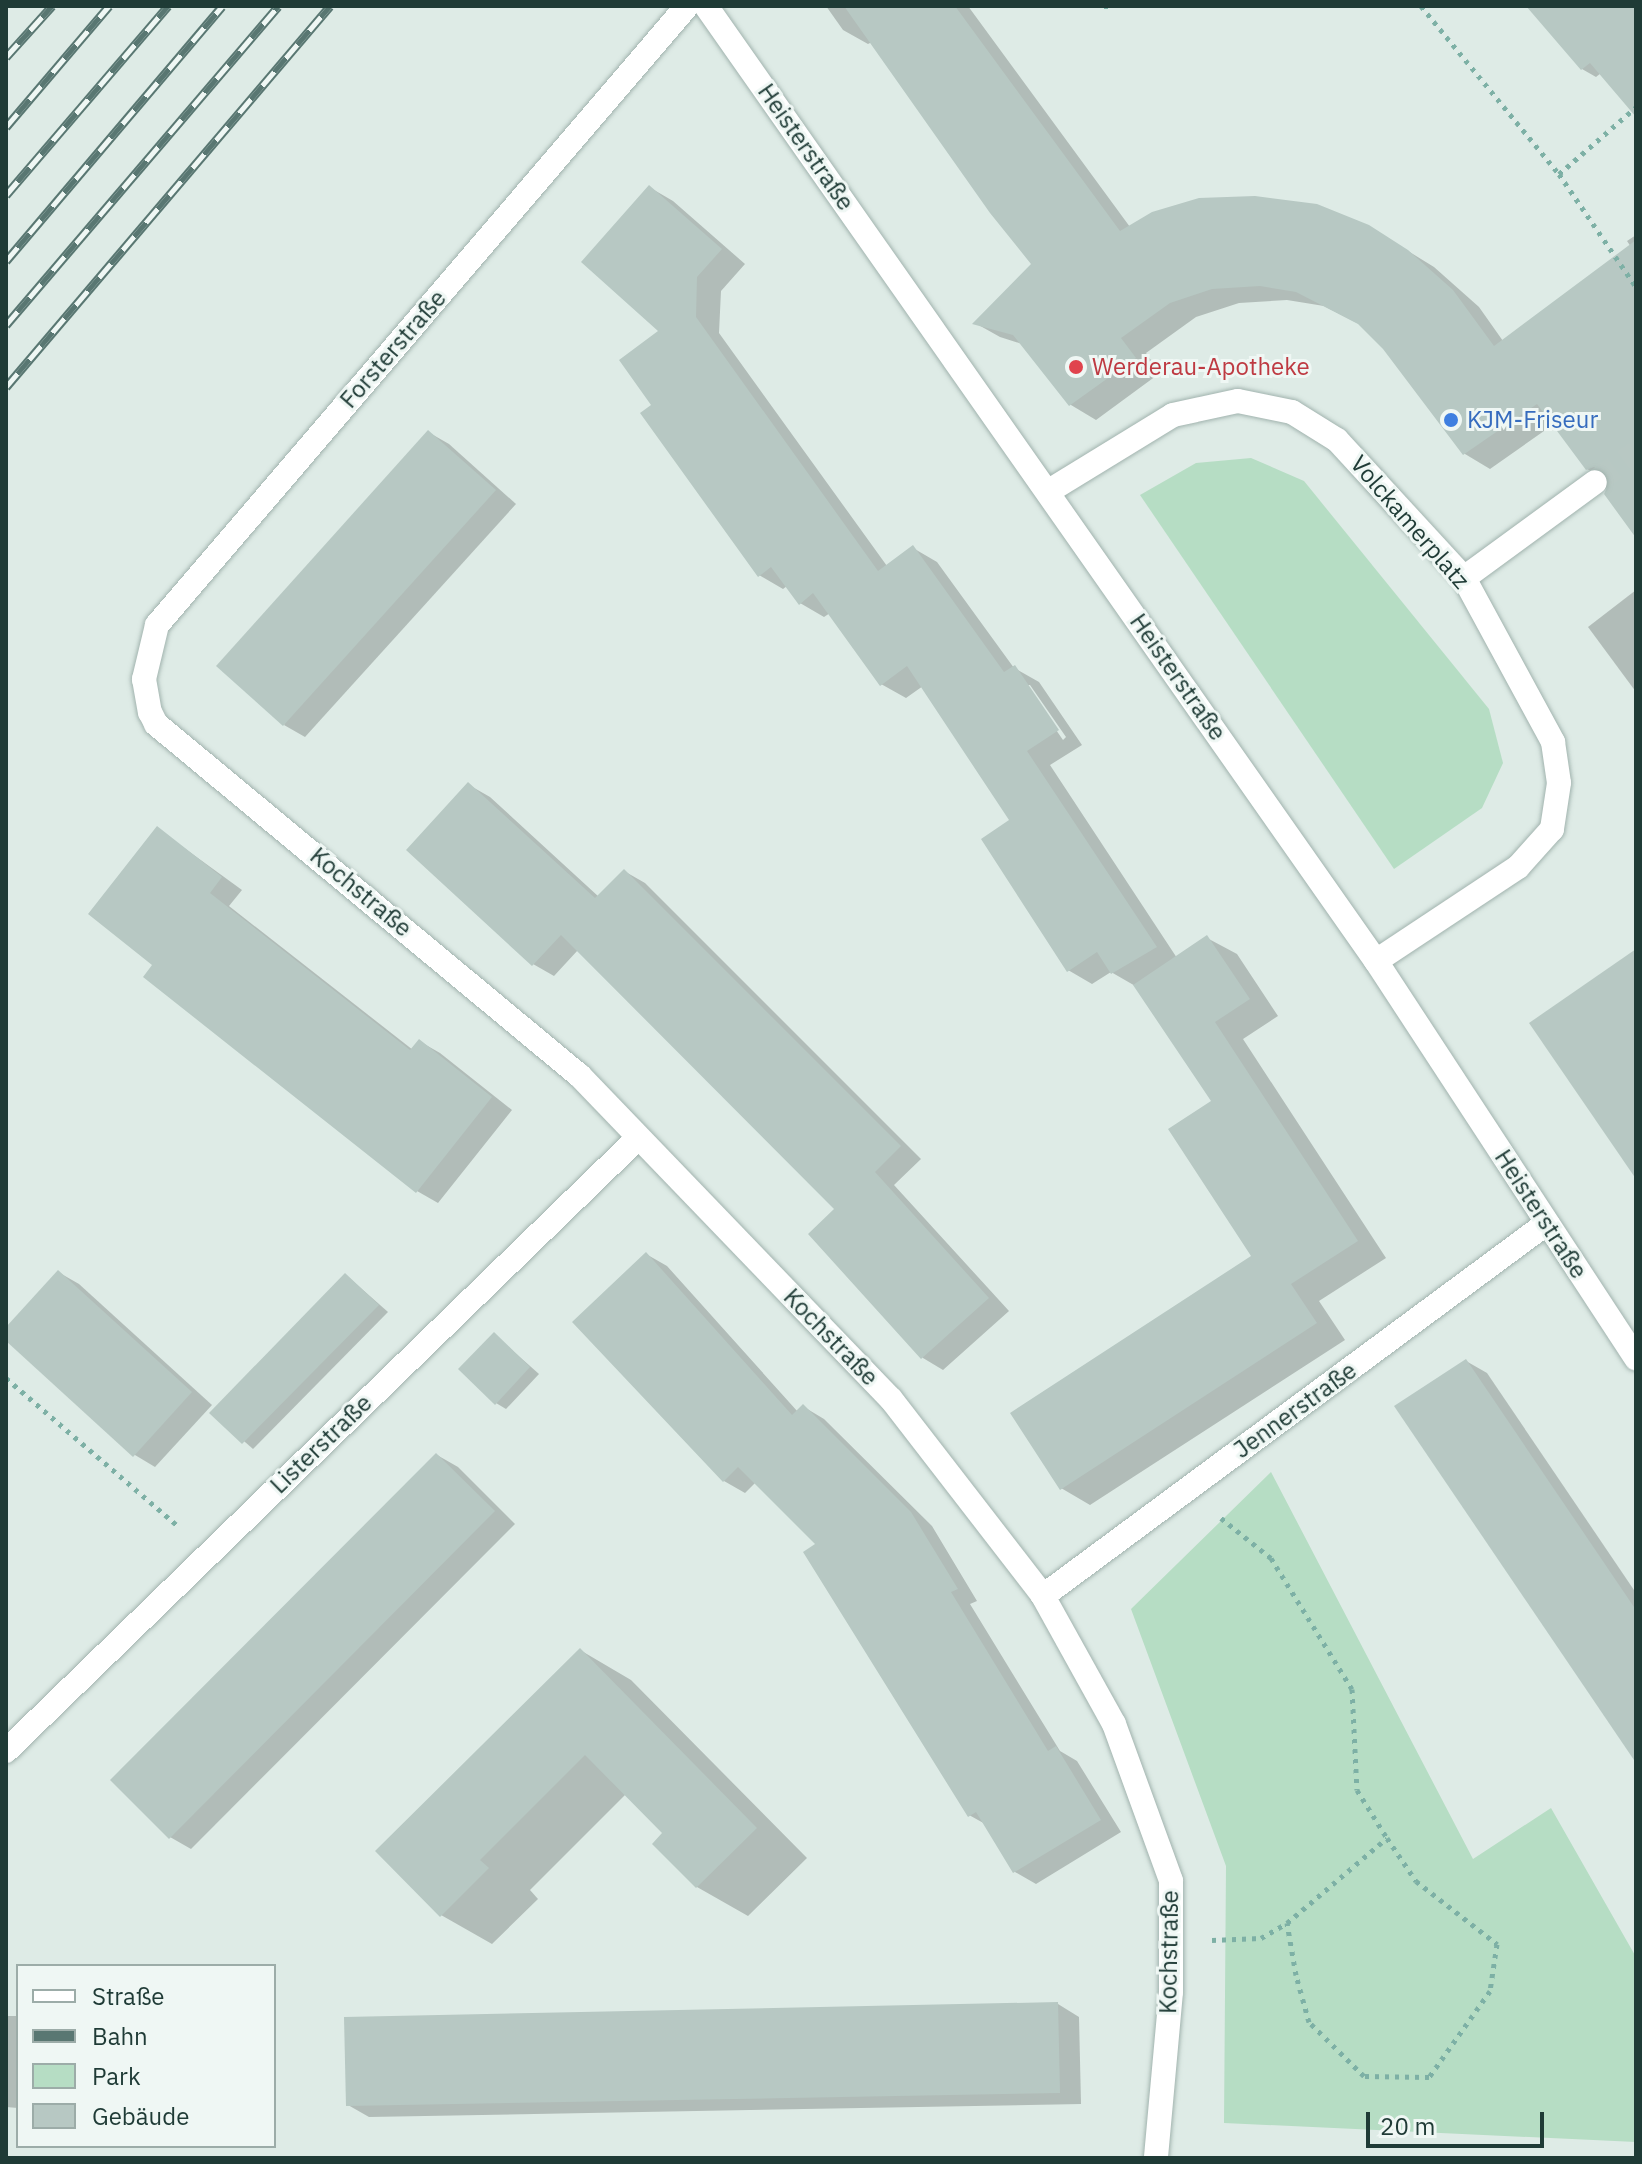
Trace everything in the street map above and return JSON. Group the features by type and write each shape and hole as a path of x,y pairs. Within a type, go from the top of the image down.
{"street":[{"name":"Forsterstraße","path":"150,712 144,679 157,625 687,6"},
{"name":"Heisterstraße","path":"706,6 1376,961 1636,1358"},
{"name":"Volckamerplatz","path":"1049,491 1173,415 1238,401 1292,412 1337,440 1464,578 1553,742 1559,783 1552,829 1518,867 1376,961"},
{"path":"1464,578 1595,482"},
{"name":"Kochstraße","path":"150,712 156,724 580,1076 891,1399 1043,1596 1119,1738 1171,1881 1171,1992 1156,2158"},
{"name":"Listerstraße","path":"6,1751 638,1138"},
{"name":"Jennerstraße","path":"1043,1596 1547,1223"}],"path":[{"path":"1421,6 1559,174 1636,287"},
{"path":"1559,174 1636,107"},
{"path":"6,1378 209,1553"},
{"path":"1186,1490 1271,1558 1352,1689 1357,1790 1416,1881 1497,1944 1490,1991 1429,2077 1364,2076 1309,2022 1296,1975 1287,1923"},
{"path":"1171,1943 1261,1938 1287,1923 1387,1838"}],"green space":[{"path":"1251,458 1304,481 1489,709 1503,763 1482,808 1394,869 1140,495 1196,463"},
{"path":"1271,1472 1473,1859 1551,1808 1636,1957 1636,2142 1224,2123 1226,1866 1131,1609"}],"building":[{"path":"844,6 955,6 1120,231 1152,212 1199,198 1255,196 1317,204 1369,225 1408,250 1453,290 1494,346 1636,240 1636,538 1604,494 1610,481 1607,473 1594,467 1586,470 1537,404 1463,455 1383,349 1358,324 1296,292 1260,286 1212,289 1170,303 1121,338 1136,358 1069,406 1013,335 972,324 1031,264 990,213"},
{"path":"1526,6 1636,6 1636,117 1590,63 1581,70"},
{"path":"649,185 722,249 697,277 696,317 878,571 913,545 1004,672 1015,665 1059,730 1027,751 1157,947 1111,974 1097,952 1067,972 981,839 1009,820 907,666 880,686 813,593 799,605 771,567 758,577 640,413 651,405 619,360 658,331 581,262"},
{"path":"428,430 496,490 283,726 216,666"},
{"path":"468,782 595,898 624,869 901,1146 875,1172 989,1298 921,1359 808,1234 834,1209 561,935 532,966 406,850"},
{"path":"157,826 222,877 210,893 410,1050 419,1039 492,1097 416,1193 143,977 152,965 88,914"},
{"path":"1207,935 1250,999 1215,1022 1358,1241 1291,1284 1317,1323 1060,1490 1010,1413 1251,1256 1168,1129 1211,1101 1133,985"},
{"path":"1636,949 1636,1179 1529,1023"},
{"path":"646,1252 792,1415 803,1404 911,1512 958,1589 951,1592 1048,1751 1056,1746 1101,1820 1013,1873 976,1812 968,1817 803,1552 815,1544 738,1467 723,1482 572,1322"},
{"path":"58,1270 192,1392 133,1457 6,1341 6,1327"},
{"path":"345,1273 379,1305 242,1444 209,1413"},
{"path":"494,1332 530,1367 495,1405 458,1369"},
{"path":"1466,1359 1636,1610 1636,1763 1394,1406"},
{"path":"436,1453 495,1511 169,1839 110,1780"},
{"path":"580,1648 757,1828 696,1888 652,1844 662,1833 585,1755 480,1860 489,1868 440,1917 375,1851"},
{"path":"1058,2002 1060,2093 346,2106 344,2017"}],"tunnel":[{"path":"1595,482 1636,453"}],"railway":[{"path":"6,57 52,6"},
{"path":"6,127 109,6"},
{"path":"6,195 168,6"},
{"path":"6,261 222,6"},
{"path":"6,325 278,6"},
{"path":"6,387 330,6"}],"place":[{"name":"Werderau-Apotheke","path":"1076,367"},
{"name":"KJM-Friseur","path":"1451,420"}]}
